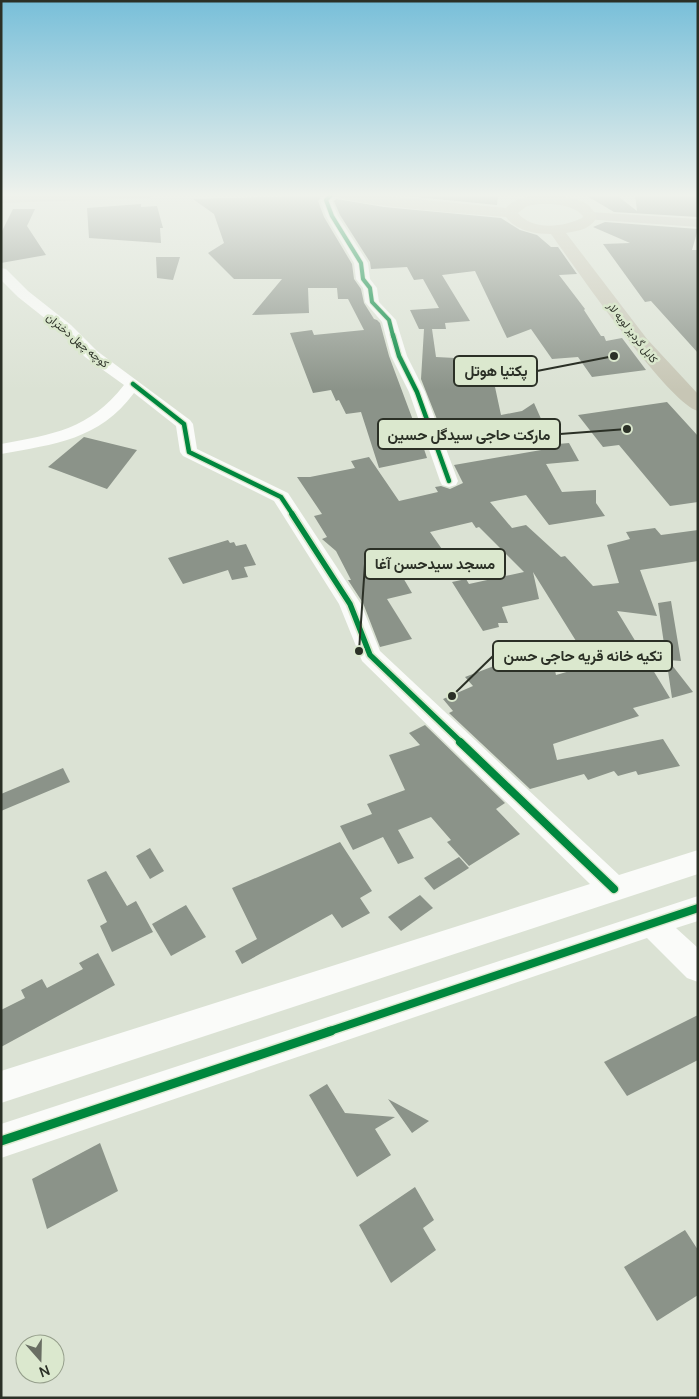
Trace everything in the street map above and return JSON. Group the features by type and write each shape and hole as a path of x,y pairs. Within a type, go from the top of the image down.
{"highway":[{"name":"کابل گردیز لویه لار","path":"578,259 672,380 698,405"},
{"name":"کابل گردیز لویه لار","path":"597,259 660,344 685,369"}],"street":[{"path":"359,259 363,279 370,288 372,302 389,320 399,356 416,392 442,467 449,481"},
{"name":"کوچه چهل دختران","path":"1,272 23,294 66,328 91,354 184,424 189,452 281,497 350,604 370,655 614,889"},
{"path":"1,448 64,436 86,427 121,401 133,384"},
{"path":"1,1087 698,862"},
{"path":"1,1141 698,908"},
{"path":"651,923 698,968"}],"building":[{"path":"1,259 22,259 1,263"},
{"path":"156,259 179,259 173,280 157,278"},
{"path":"214,259 349,259 352,264 354,279 361,289 364,303 374,319 380,323 389,356 417,431 418,423 423,437 420,437 427,458 379,468 361,412 346,414 339,400 336,401 331,390 313,393 290,333 312,330 314,335 364,330 348,299 338,299 337,288 308,288 309,313 252,315 282,279 234,279"},
{"path":"368,259 567,259 577,274 559,275 585,309 601,336 604,336 606,341 622,338 646,370 592,377 578,357 552,359 531,329 507,338 475,271 442,275 470,321 445,323 446,329 432,329 436,357 494,360 495,387 501,415 522,411 534,403 550,439 444,437 421,379 424,329 419,329 410,310 439,308 423,279 414,280 407,267 371,269"},
{"path":"614,259 698,259 698,353 651,301 645,302"},
{"path":"667,402 698,436 698,502 670,506 619,445 603,447 578,415"},
{"path":"84,437 137,450 107,489 48,467"},
{"path":"569,443 579,461 546,464 562,492 596,490 596,503 605,516 549,525 526,495 490,502 512,528 526,525 561,557 565,556 593,586 619,583 607,545 630,539 626,532 655,528 661,535 698,530 698,561 640,570 657,616 617,611 670,698 633,708 639,716 553,744 557,760 663,739 680,766 638,775 636,771 618,776 614,771 588,780 584,774 530,789 449,713 453,711 443,699 473,686 465,677 494,666 492,653 551,653 556,675 591,665 533,572 539,599 502,607 508,623 498,623 499,627 483,631 452,582 466,579 469,584 524,572 479,527 476,528 472,522 430,532 444,552 395,564 412,593 387,599 412,639 380,647 363,603 348,580 351,580 336,551 322,539 327,537 314,516 322,514 297,477 310,477 355,468 351,461 369,457 399,501 438,492 435,487 441,486 450,489 463,483 454,465 547,449 547,445"},
{"path":"228,540 230,543 234,542 236,546 246,544 256,565 244,567 248,577 232,580 228,570 183,584 168,558"},
{"path":"671,601 681,661 668,660 693,692 672,698 658,603"},
{"path":"425,725 505,803 496,809 520,834 469,866 447,842 451,840 431,817 398,830 414,858 398,864 383,837 353,850 340,826 372,814 367,804 405,790 389,755 420,745 409,733"},
{"path":"63,768 70,782 1,811 1,794"},
{"path":"340,842 372,891 360,898 370,913 342,928 332,914 242,964 235,951 257,939 232,888"},
{"path":"150,848 164,871 150,879 136,856"},
{"path":"459,857 469,868 434,890 424,878"},
{"path":"106,871 127,906 136,901 153,932 112,952 100,926 107,922 87,880"},
{"path":"420,895 433,908 401,931 388,917"},
{"path":"186,905 206,937 171,956 152,924"},
{"path":"98,953 115,985 1,1047 1,1010 25,998 21,990 42,979 47,988 83,969 79,963"},
{"path":"698,1015 698,1060 627,1096 604,1062"},
{"path":"327,1084 345,1113 395,1117 375,1129 391,1155 357,1177 309,1095"},
{"path":"388,1099 414,1113 429,1121 412,1133"},
{"path":"100,1143 118,1191 47,1229 32,1179"},
{"path":"415,1187 434,1220 423,1228 436,1250 391,1283 359,1225"},
{"path":"685,1230 698,1250 698,1295 657,1321 624,1267"}],"cycle path":[{"path":"359,259 363,279 370,288 372,302 389,320 399,356 417,392 449,481"},
{"path":"133,384 184,424 189,452 281,497 350,604 370,655 614,889"},
{"path":"1,1141 698,908"}],"place":[{"name":"پکتیا هوتل","path":"614,356"},
{"name":"مارکت حاجی سیدگل حسین","path":"627,429"},
{"name":"مسجد سیدحسن آغا","path":"359,651"},
{"name":"تکیه خانه قریه حاجی حسن","path":"452,696"}]}
